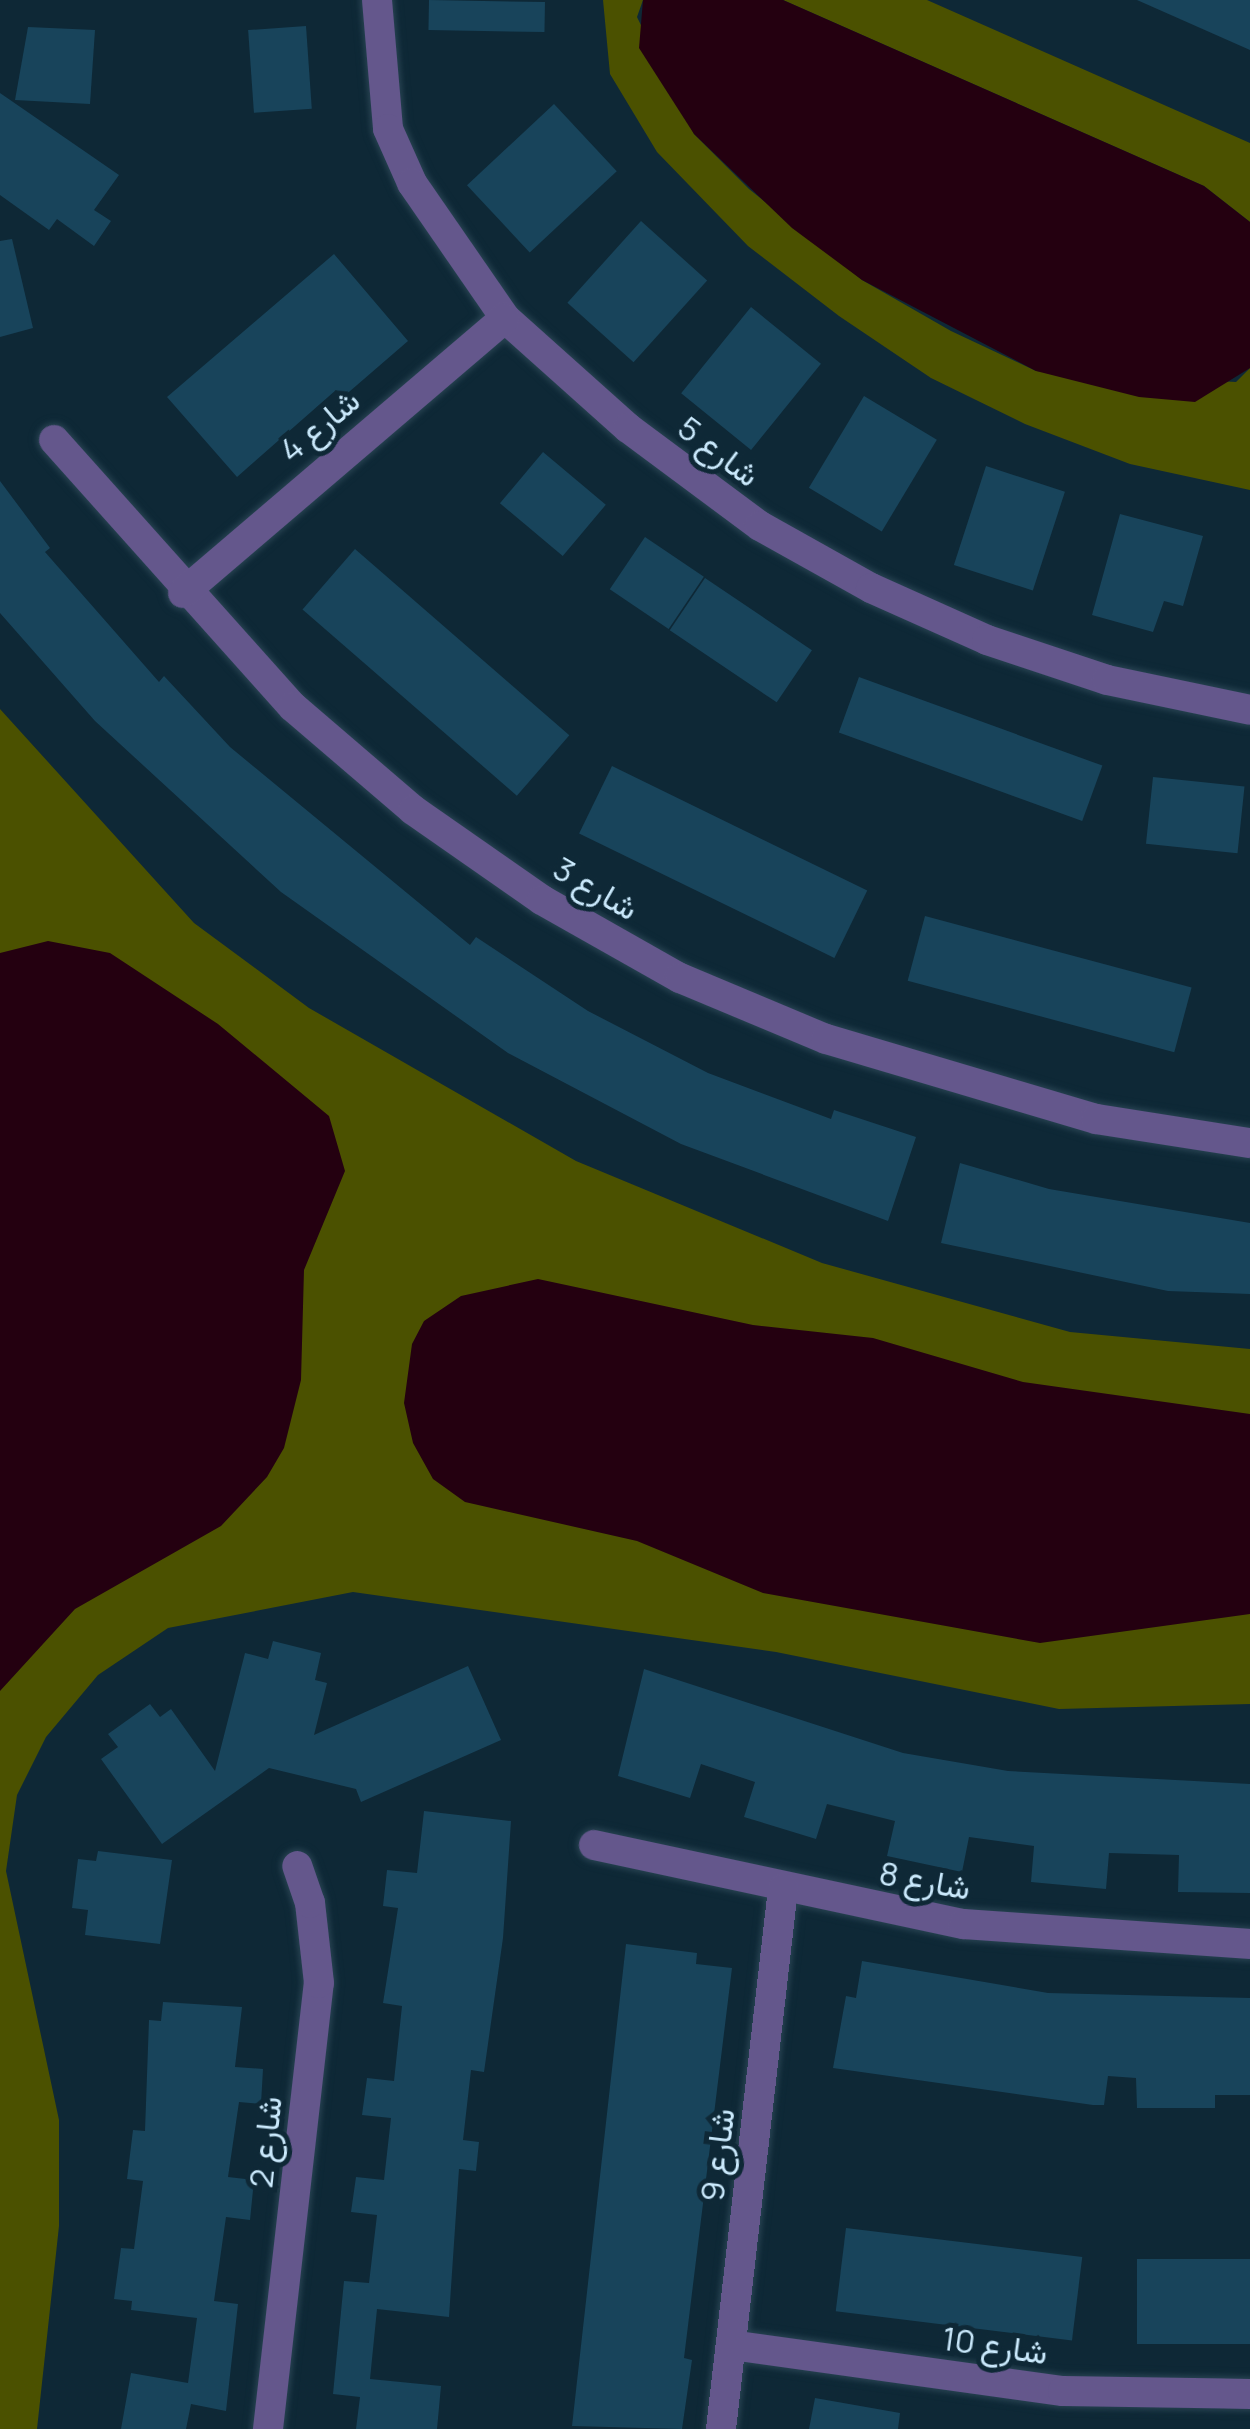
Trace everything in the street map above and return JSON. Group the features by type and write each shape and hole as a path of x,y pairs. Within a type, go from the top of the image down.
{"street":[{"name":"شارع 5","path":"377,0 388,128 454,254 506,318 693,479 871,588 987,640 1107,680 1250,710"},
{"name":"شارع 4","path":"183,592 506,318"},
{"name":"شارع 3","path":"54,440 183,592 293,707 413,810 542,900 680,978 959,1084 1096,1119 1250,1143"},
{"name":"شارع 8","path":"594,1844 783,1889 1055,1936 1250,1944"},
{"name":"شارع 2","path":"268,2429 319,1983 318,1942 297,1866"},
{"name":"شارع 9","path":"722,2429 783,1889"},
{"name":"شارع 10","path":"731,2344 1064,2391 1250,2394"}],"green space":[{"path":"603,0 643,0 637,17 694,134 749,189 862,280 951,331 1036,371 1236,382 1250,368 1250,490 1130,464 1025,424 931,378 839,316 748,246 657,152 610,74"},
{"path":"783,0 927,0 1250,143 1250,222 1204,186"},
{"path":"0,709 194,923 309,1008 576,1161 822,1263 1070,1332 1250,1349 1250,1704 1059,1709 776,1652 353,1592 168,1628 98,1675 46,1737 17,1795 6,1871 59,2120 59,2226 37,2429 0,2429"}],"shaded area":[{"path":"643,0 783,0 1204,186 1250,222 1250,368 1195,402 1139,397 1036,371 862,280 792,228 694,134 639,48"},
{"path":"48,941 110,953 218,1024 329,1116 345,1171 304,1270 301,1380 284,1448 267,1477 221,1526 75,1609 0,1691 0,953"},
{"path":"538,1279 753,1325 873,1338 1023,1382 1250,1414 1250,1614 1040,1643 763,1593 637,1541 465,1502 433,1479 413,1443 404,1403 412,1344 424,1321 461,1296"}],"building":[{"path":"429,0 545,2 544,32 428,30"},
{"path":"1137,0 1250,0 1250,50"},
{"path":"306,26 312,109 254,113 248,30"},
{"path":"28,27 95,30 90,104 15,100"},
{"path":"0,93 119,175 94,210 111,221 94,246 57,219 49,230 0,195"},
{"path":"554,104 617,171 530,252 467,185"},
{"path":"641,221 707,281 634,362 567,303"},
{"path":"12,239 33,328 0,337 0,241"},
{"path":"334,254 408,341 342,398 336,390 237,477 167,397"},
{"path":"751,307 821,364 751,450 681,393"},
{"path":"864,396 937,440 882,531 809,488"},
{"path":"543,452 606,505 563,556 500,503"},
{"path":"986,466 1065,492 1033,591 954,565"},
{"path":"0,481 50,548 45,552 159,682 164,676 230,747 470,945 476,937 588,1011 708,1073 831,1119 834,1110 916,1137 888,1221 681,1144 508,1053 281,892 95,721 0,613"},
{"path":"1120,514 1203,536 1183,606 1164,601 1153,632 1092,615"},
{"path":"645,537 704,577 669,629 610,589"},
{"path":"355,549 569,735 517,796 303,609"},
{"path":"705,578 812,650 777,702 670,630"},
{"path":"859,677 1102,766 1082,821 839,732"},
{"path":"612,766 867,890 834,958 579,833"},
{"path":"1153,777 1244,787 1237,853 1146,844"},
{"path":"925,916 1192,987 1174,1052 908,981"},
{"path":"960,1163 1049,1189 1250,1223 1250,1294 1168,1291 941,1243"},
{"path":"273,1641 321,1653 315,1680 327,1683 314,1735 468,1666 501,1740 361,1802 356,1789 269,1768 162,1844 101,1759 118,1747 108,1734 150,1704 160,1717 171,1709 215,1771 245,1653 268,1659"},
{"path":"644,1669 903,1753 1008,1771 1250,1784 1250,1893 1178,1892 1179,1855 1109,1853 1106,1889 1031,1882 1034,1846 969,1837 962,1872 887,1856 895,1821 827,1804 816,1839 744,1817 755,1782 701,1764 690,1798 618,1776"},
{"path":"424,1811 511,1821 503,1938 484,2072 471,2070 463,2140 479,2142 476,2171 459,2169 449,2317 377,2309 370,2379 441,2386 437,2429 356,2429 360,2397 333,2394 344,2281 369,2283 377,2215 351,2212 356,2177 384,2180 391,2118 362,2115 367,2078 394,2081 402,2006 383,2003 398,1908 383,1906 387,1870 417,1873"},
{"path":"98,1851 172,1860 160,1944 85,1935 88,1910 72,1908 78,1859 96,1861"},
{"path":"626,1944 697,1953 696,1964 732,1968 684,2358 692,2360 682,2429 572,2426"},
{"path":"862,1961 1048,1993 1250,1998 1250,2095 1215,2095 1215,2108 1137,2108 1136,2078 1108,2076 1104,2105 1093,2105 833,2068 846,1996 856,1998"},
{"path":"163,2002 242,2007 235,2067 263,2069 261,2104 239,2102 228,2177 254,2180 250,2220 226,2217 214,2301 238,2304 226,2411 191,2404 186,2429 121,2429 131,2373 188,2383 197,2318 131,2310 132,2301 114,2299 121,2248 134,2249 143,2181 127,2179 133,2130 145,2131 149,2020 161,2021"},
{"path":"846,2228 1082,2257 1072,2340 836,2311"},
{"path":"1137,2259 1250,2259 1250,2344 1137,2344"},
{"path":"815,2398 900,2413 898,2429 809,2429"}]}
